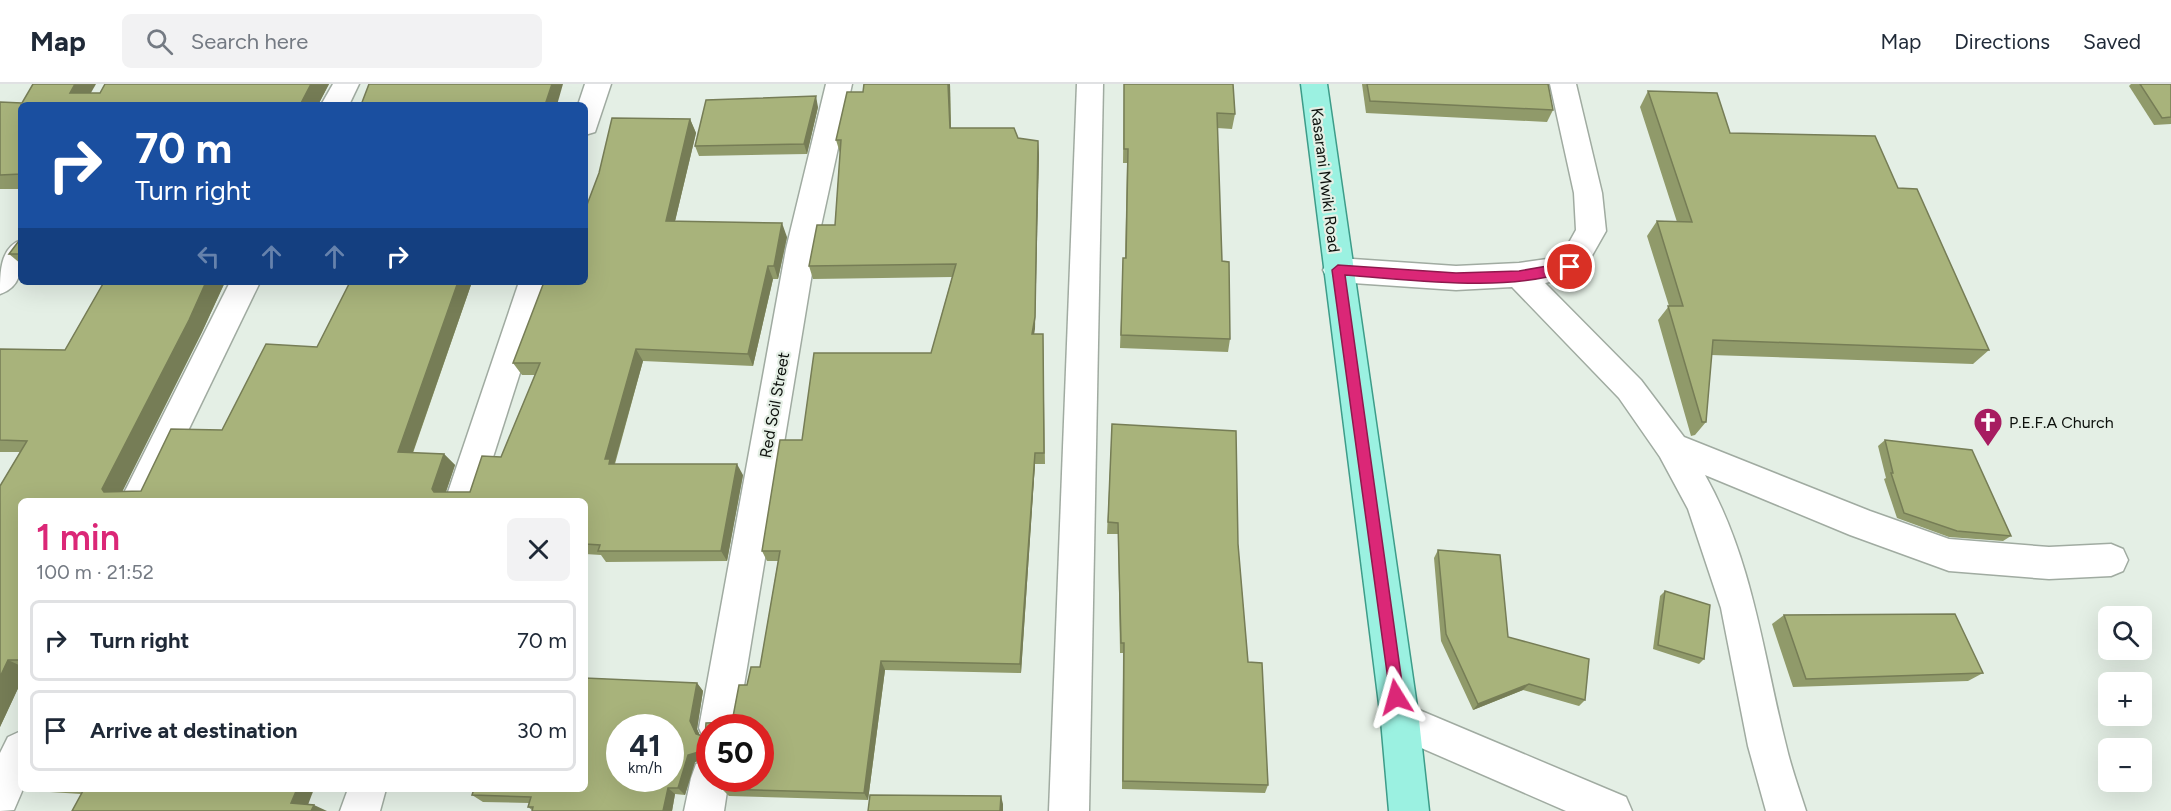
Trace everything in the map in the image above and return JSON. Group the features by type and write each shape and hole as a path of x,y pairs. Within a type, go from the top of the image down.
{"main road":[{"name":"Kasarani Mwiki Road","path":"1314,84 1400,720 1409,811"}],"street":[{"path":"337,102 346,84"},
{"path":"588,116 598,84"},
{"name":"Red Soil Street","path":"720,714 801,249 839,84"},
{"path":"1069,811 1090,84"},
{"path":"1338,270 1456,278 1519,275 1570,267 1591,231 1588,193 1563,84"},
{"path":"0,282 18,255"},
{"path":"1519,275 1630,389 1672,447 1704,505 1739,608 1767,746 1786,811"},
{"path":"138,498 244,285"},
{"path":"463,498 533,285"},
{"path":"1672,447 1862,524 1949,555 2049,562 2111,560"},
{"path":"1400,720 1612,811"},
{"path":"0,796 18,757"},
{"path":"360,811 366,792"},
{"path":"704,811 707,792"}],"building":[{"path":"33,84 75,84 70,93 100,93 105,84 311,84 302,102 23,102"},
{"path":"369,84 552,84 546,102 362,102"},
{"path":"864,84 948,84 950,128 1014,128 1018,138 1038,141 1035,317 1032,334 1043,334 1044,453 1035,453 1020,664 881,661 864,793 774,790 774,714 734,714 739,685 747,685 751,667 760,667 780,551 762,551 780,440 802,440 814,353 931,353 956,264 809,266 817,225 835,225 841,140 836,140 847,92 863,92"},
{"path":"1124,84 1233,84 1235,114 1217,113 1222,261 1229,262 1230,339 1121,335 1123,258 1126,258 1128,149 1124,149"},
{"path":"1367,84 1548,84 1553,110 1370,101"},
{"path":"2140,84 2171,84 2171,117 2162,118"},
{"path":"1648,91 1717,93 1730,133 1875,136 1898,188 1917,189 1989,350 1713,340 1706,422 1702,422 1668,306 1683,306 1657,221 1692,222"},
{"path":"816,96 804,144 695,146 706,100"},
{"path":"0,102 18,103 18,174 0,175"},
{"path":"612,118 690,119 666,221 782,223 774,266 768,266 748,354 636,349 605,459 610,459 609,464 737,464 721,551 598,551 600,545 588,544 588,498 18,498 18,660 8,660 0,677 0,486 27,441 0,440 0,349 65,350 102,285 205,285 102,489 104,492 141,491 171,429 222,430 266,344 317,347 348,285 457,285 398,452 444,454 432,489 434,492 470,492 482,456 501,457 540,363 513,363 543,285 588,285 588,202 599,173"},
{"path":"18,242 18,254 9,254"},
{"path":"1112,424 1236,431 1238,544 1248,662 1262,663 1268,785 1123,781 1124,643 1121,643 1118,523 1108,522"},
{"path":"1885,440 1972,450 2011,536 1957,531 1904,513 1891,473 1893,473"},
{"path":"1438,550 1500,555 1508,637 1589,659 1585,700 1529,684 1478,704 1446,634"},
{"path":"1665,591 1710,605 1704,659 1658,645"},
{"path":"1955,614 1983,673 1806,679 1784,615"},
{"path":"588,678 697,683 690,721 696,734 696,753 688,755 684,768 684,714 606,714 606,792 667,792 663,811 532,811 533,807 528,807 531,797 472,795 473,792 588,792"},
{"path":"82,792 296,792 291,803 314,805 311,811 72,811"},
{"path":"870,795 1001,796 1000,811 868,811"}],"place":[{"name":"P.E.F.A Church","path":"1988,448"}],"route":[{"path":"1396,697 1338,270 1456,278 1519,275 1570,267"}]}
